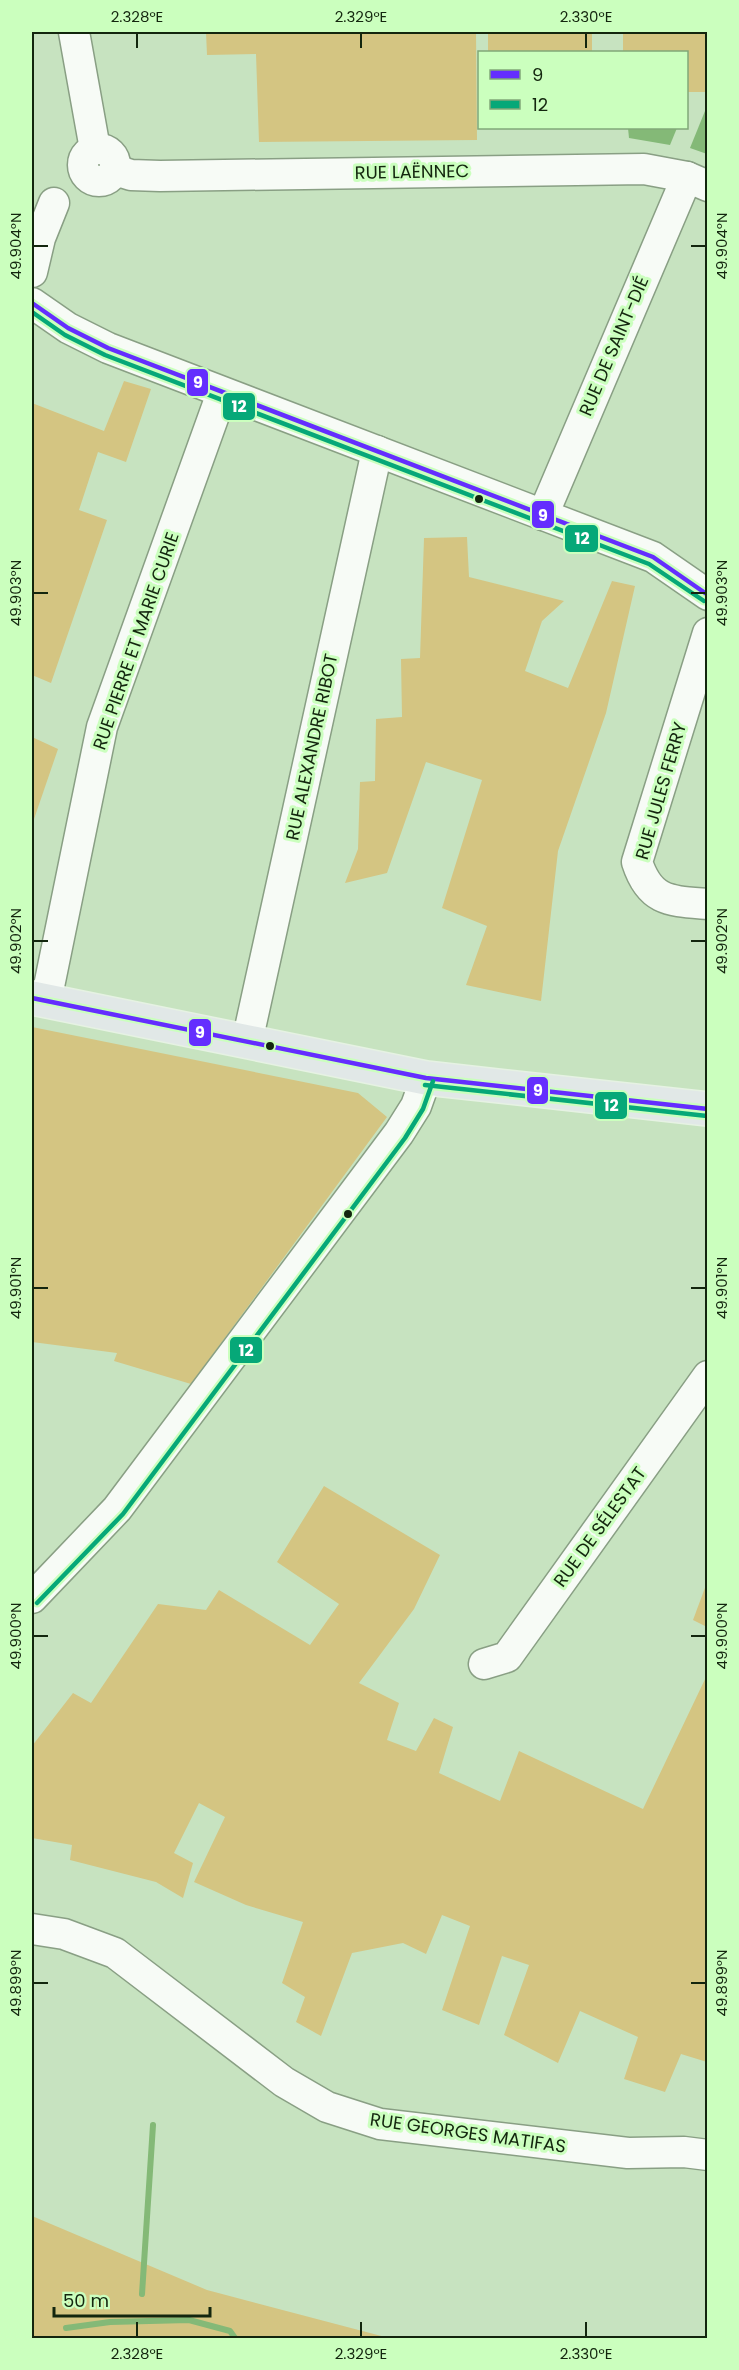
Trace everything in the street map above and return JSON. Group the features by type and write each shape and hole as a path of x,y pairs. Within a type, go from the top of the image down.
{"main road":[{"path":"39,999 426,1078 708,1108"}],"street":[{"path":"32,292 32,273 40,238 43,207 99,165 74,32"},
{"name":"RUE LAËNNEC","path":"99,165 131,175 160,176 635,169 697,182"},
{"name":"RUE DE SAINT-DIÉ","path":"543,515 697,182"},
{"path":"32,303 68,328 108,348 653,557 708,595"},
{"name":"RUE PIERRE ET MARIE CURIE","path":"39,999 102,727 222,393"},
{"name":"RUE ALEXANDRE RIBOT","path":"247,1042 377,451"},
{"name":"RUE JULES FERRY","path":"708,633 637,862 646,885 656,896 676,901 708,904"},
{"path":"32,1598 117,1509 257,1325 399,1133 416,1106 426,1078"},
{"name":"RUE DE SÉLESTAT","path":"484,1664 507,1657 708,1376"},
{"name":"RUE GEORGES MATIFAS","path":"32,1929 64,1934 115,1953 284,2082 327,2107 380,2124 628,2153 684,2151 708,2155"}],"shaded area":[{"path":"206,32 476,32 477,140 259,142 256,54 207,55"},
{"path":"488,32 592,32 592,51 488,51"},
{"path":"623,32 707,32 707,92 688,92 688,51 623,51"},
{"path":"707,106 707,154 690,148"},
{"path":"628,129 677,129 670,145 629,138"},
{"path":"124,381 151,389 126,462 98,452 79,510 107,520 51,683 32,675 32,403 104,431"},
{"path":"467,537 469,577 564,601 542,621 525,671 568,688 612,581 635,586 606,713 558,851 541,1001 466,985 487,926 442,908 482,780 426,762 387,873 345,883 358,849 360,782 375,781 376,719 402,717 401,659 420,658 424,538"},
{"path":"32,737 58,749 32,825"},
{"path":"32,1027 358,1093 387,1117 191,1384 114,1361 117,1353 32,1342"},
{"path":"324,1486 440,1555 414,1609 359,1683 399,1703 387,1740 416,1751 434,1718 453,1727 439,1773 500,1801 519,1751 643,1809 707,1675 707,2062 681,2054 665,2092 624,2079 638,2037 580,2011 558,2063 504,2035 529,1965 502,1956 479,2025 442,2010 470,1926 442,1915 426,1954 403,1943 352,1953 321,2036 296,2022 305,1997 282,1983 303,1922 246,1905 194,1882 225,1817 199,1803 174,1853 193,1863 183,1898 156,1882 70,1860 72,1845 32,1838 32,1746 73,1693 91,1703 158,1604 206,1610 219,1590 310,1645 339,1604 277,1562"},
{"path":"706,1585 708,1586 707,1627 693,1620"},
{"path":"32,2216 207,2290 389,2338 32,2338"}],"waterway":[{"path":"142,2294 153,2125"},
{"path":"66,2328 110,2322 189,2320 230,2331 235,2338"}],"transit line":[{"name":"9","path":"32,303 68,328 108,348 653,557 708,595"},
{"name":"12","path":"32,312 65,335 105,355 649,564 704,601"},
{"name":"9","path":"32,998 426,1078 708,1109"},
{"name":"12","path":"37,1603 123,1514 405,1138 423,1109 433,1081"},
{"name":"12","path":"425,1085 707,1116"}]}
